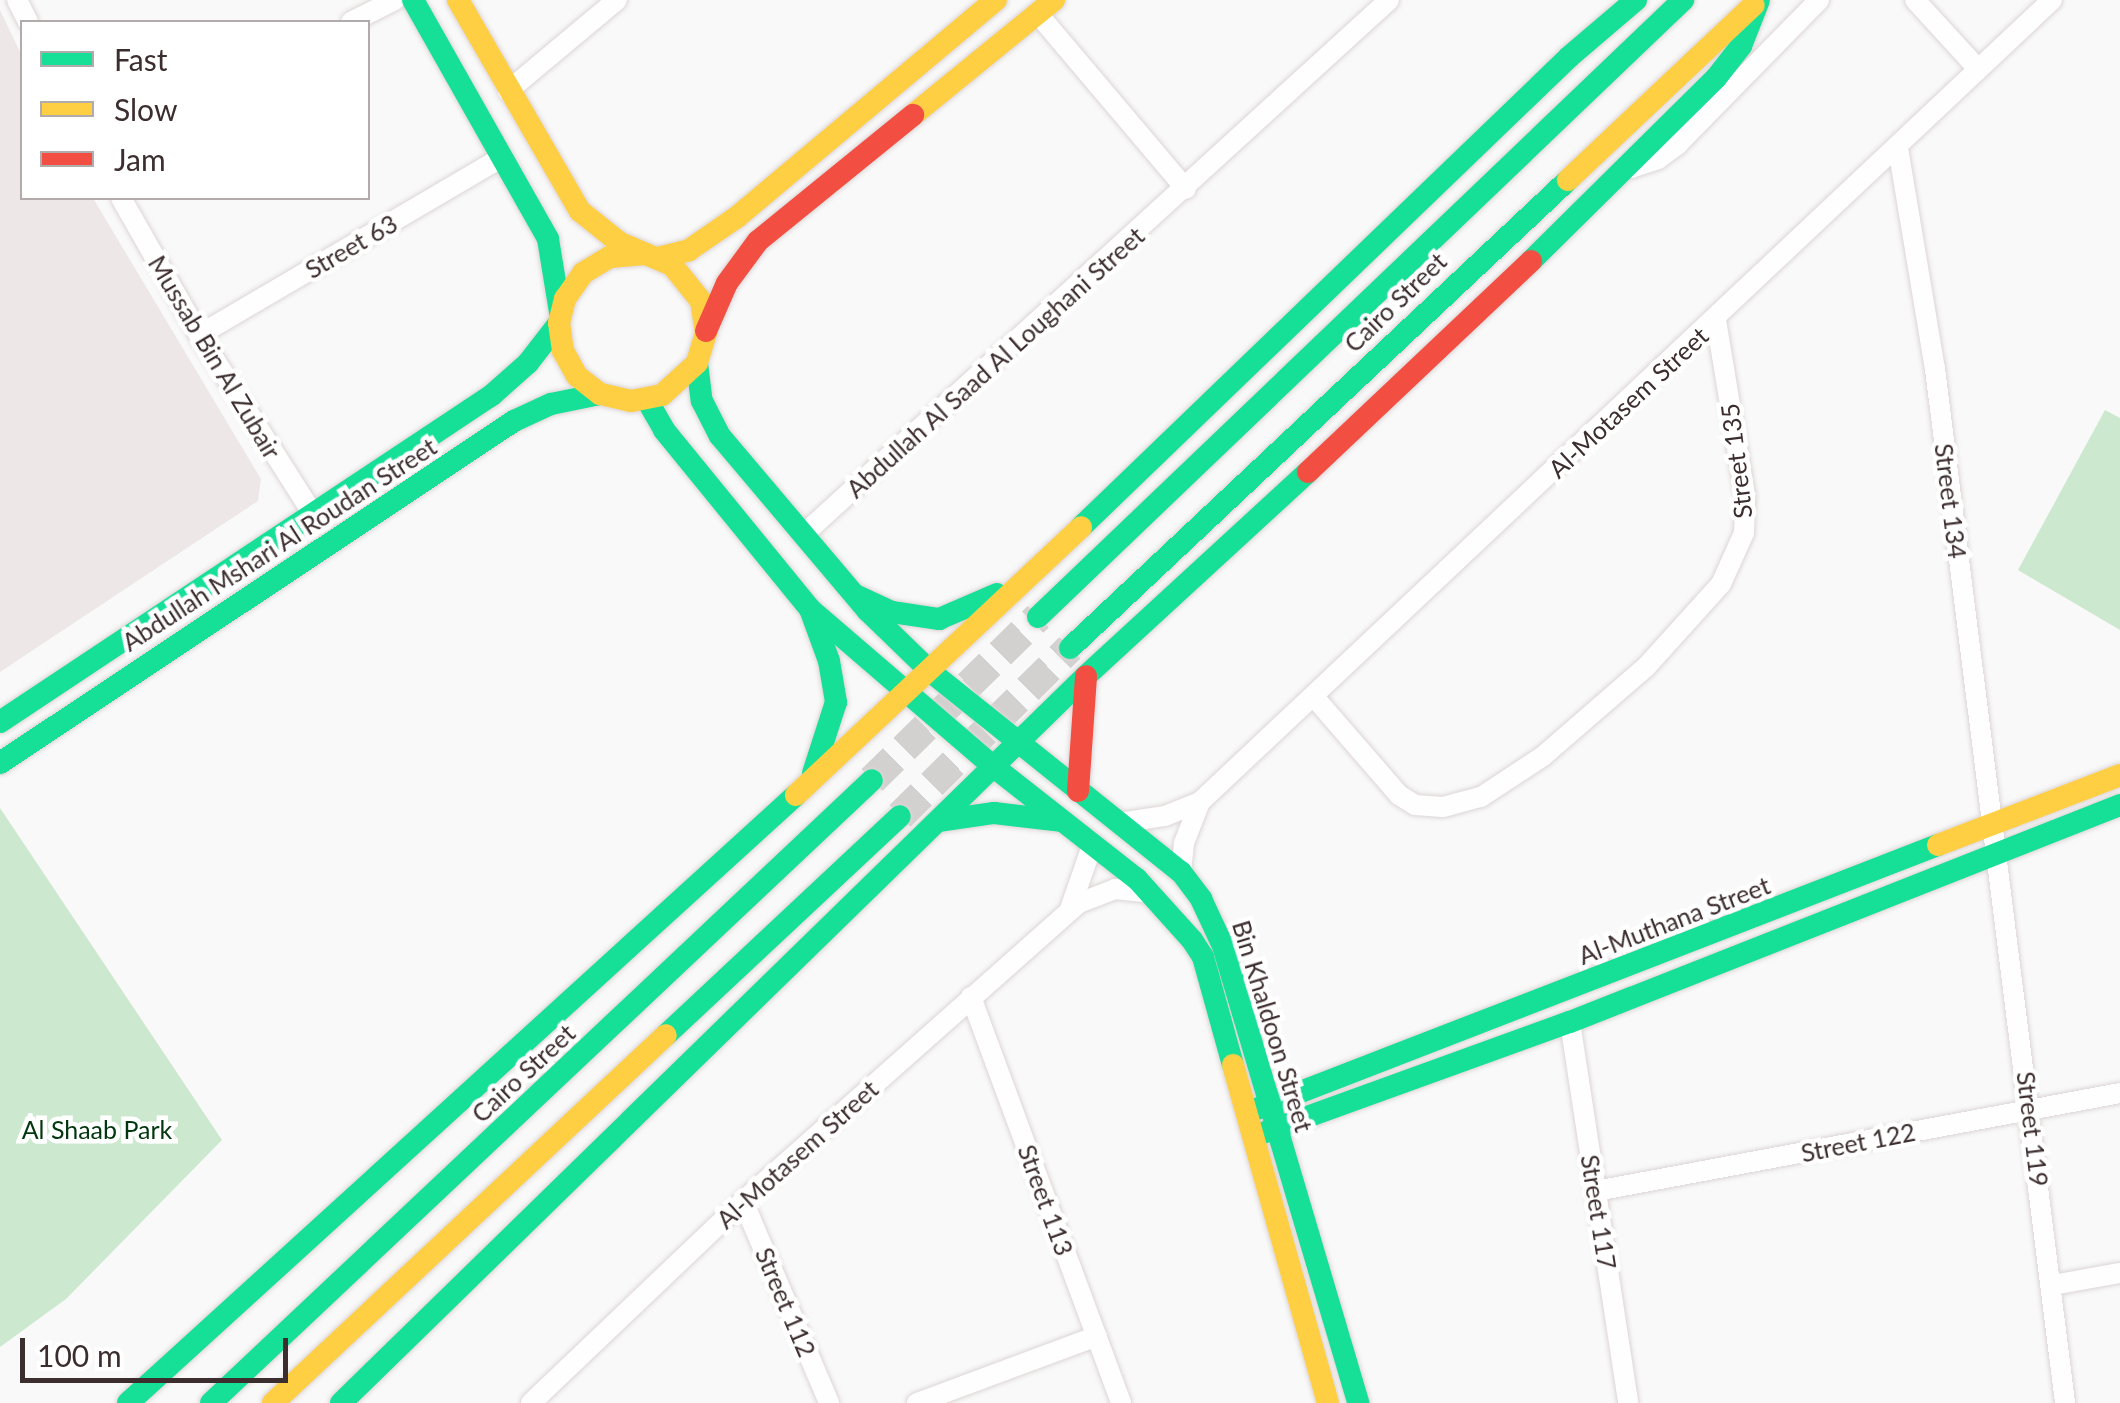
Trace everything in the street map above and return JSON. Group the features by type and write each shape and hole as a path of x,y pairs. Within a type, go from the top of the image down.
{"main road":[{"path":"414,0 538,218 554,262 559,318 569,364 600,394 630,402 646,400 676,387 697,363 727,282 758,241 1046,7"},
{"path":"458,0 569,194 597,228 672,265 694,287 706,333"},
{"path":"559,318 572,285 596,263 626,254 650,256 689,250 737,217 996,0"},
{"path":"128,1403 931,672 1570,57 1636,0"},
{"name":"Cairo Street","path":"1038,618 1683,0"},
{"path":"341,1403 1086,676 1430,360 1624,169 1729,62 1750,30 1760,0"},
{"name":"Cairo Street","path":"1070,648 1760,0"},
{"path":"933,53 931,66 938,79 952,84"},
{"path":"896,84 909,89 916,101 913,115"},
{"path":"538,218 556,226 565,223 572,210 569,194"},
{"path":"737,217 740,236 758,241"},
{"name":"Abdullah Mshari Al Roudan Street","path":"0,722 492,395 528,363 559,318"},
{"name":"Bin Khaldoon Street","path":"697,363 702,401 720,436 855,595 931,672 1181,872 1217,930 1358,1403"},
{"name":"Abdullah Mshari Al Roudan Street","path":"0,764 504,428 551,404 600,394"},
{"path":"492,395 510,407 504,428"},
{"path":"646,400 810,609 829,661 836,702 825,746 810,780"},
{"path":"692,461 700,442 720,436"},
{"path":"855,595 892,612 939,618 974,606 1026,578"},
{"path":"182,601 195,599 205,608 200,628"},
{"name":"Bin Khaldoon Street","path":"810,609 994,767 1152,893 1203,957 1328,1403"},
{"path":"1078,791 1086,676"},
{"name":"Al-Muthana Street","path":"1246,1112 2120,775"},
{"name":"Cairo Street","path":"211,1403 872,780"},
{"path":"1254,1136 1570,1022 2120,805"},
{"path":"938,821 994,813 1061,821"},
{"path":"273,1403 900,816"}],"street":[{"path":"356,20 394,0"},
{"path":"508,91 618,0"},
{"name":"Abdullah Al Saad Al Loughani Street","path":"804,534 1186,190 1389,0"},
{"path":"1624,169 1647,164 1677,145 1819,0"},
{"path":"1914,0 1977,68"},
{"name":"Al-Motasem Street","path":"1119,823 1165,816 1200,802 1315,698 2052,0"},
{"path":"1046,7 1186,190"},
{"name":"Street 134","path":"1898,148 1934,370 1997,855"},
{"name":"Street 63","path":"198,334 503,157"},
{"name":"Mussab Bin Al Zubair","path":"121,200 198,334 313,514"},
{"name":"Street 135","path":"1315,698 1391,788 1425,807 1456,806 1481,797 1586,723 1646,667 1714,592 1742,544 1745,495 1716,320"},
{"name":"Al-Motasem Street","path":"1181,872 1184,842 1200,802"},
{"path":"1070,911 1092,846"},
{"name":"Street 119","path":"1997,855 2065,1403"},
{"name":"Al-Motasem Street","path":"531,1403 743,1201 1070,911 1090,896 1115,888 1152,893"},
{"name":"Street 113","path":"971,997 1122,1403"},
{"name":"Street 117","path":"1570,1022 1628,1403"},
{"name":"Street 122","path":"1596,1191 2120,1094"},
{"name":"Street 112","path":"743,1201 829,1403"},
{"path":"2053,1285 2120,1274"},
{"path":"917,1403 1097,1336"}],"shaded area":[{"path":"0,10 20,52 20,200 94,200 261,479 258,501 0,672"}],"green space":[{"path":"2105,410 2120,418 2120,630 2018,570"},
{"name":"Al Shaab Park","path":"0,808 222,1140 66,1299 0,1347"}],"tunnel":[{"path":"872,780 1038,617"},
{"path":"900,816 1070,648"}],"traffic: fast":[{"path":"413,0 548,239 560,312"},
{"path":"1081,527 1569,57 1636,0"},
{"path":"1038,617 1683,0"},
{"path":"1531,261 1716,78 1741,46 1759,0"},
{"path":"1070,648 1568,180"},
{"path":"0,722 492,395 528,363 559,323"},
{"path":"697,363 702,401 720,436 868,611 931,672 1181,872 1201,899 1223,946 1358,1403"},
{"path":"0,763 514,421 551,404 600,394"},
{"path":"647,400 664,430 810,609 994,767 1137,879 1192,940 1203,957 1233,1065"},
{"path":"341,1403 1086,676 1308,472"},
{"path":"855,595 892,612 939,619 997,594"},
{"path":"810,609 829,661 836,702 813,773"},
{"path":"211,1403 872,780"},
{"path":"128,1403 796,795"},
{"path":"1260,1134 1570,1022 2120,805"},
{"path":"938,821 994,813 1061,821"},
{"path":"666,1035 900,816"},
{"path":"1254,1110 1938,845"}],"traffic: slow":[{"path":"458,0 580,211 620,243 672,265 701,301 706,333 697,363 662,395 631,401 600,394 577,376 563,351 559,323 565,299 583,273 610,257 642,254"},
{"path":"658,258 689,250 737,217 996,0"},
{"path":"913,115 1054,0"},
{"path":"1568,180 1754,5"},
{"path":"796,795 1081,527"},
{"path":"1938,845 2120,775"},
{"path":"273,1403 666,1035"},
{"path":"1233,1065 1328,1403"}],"traffic: jam":[{"path":"706,331 727,283 758,241 913,115"},
{"path":"1308,472 1531,261"},
{"path":"1078,791 1086,676"}]}
